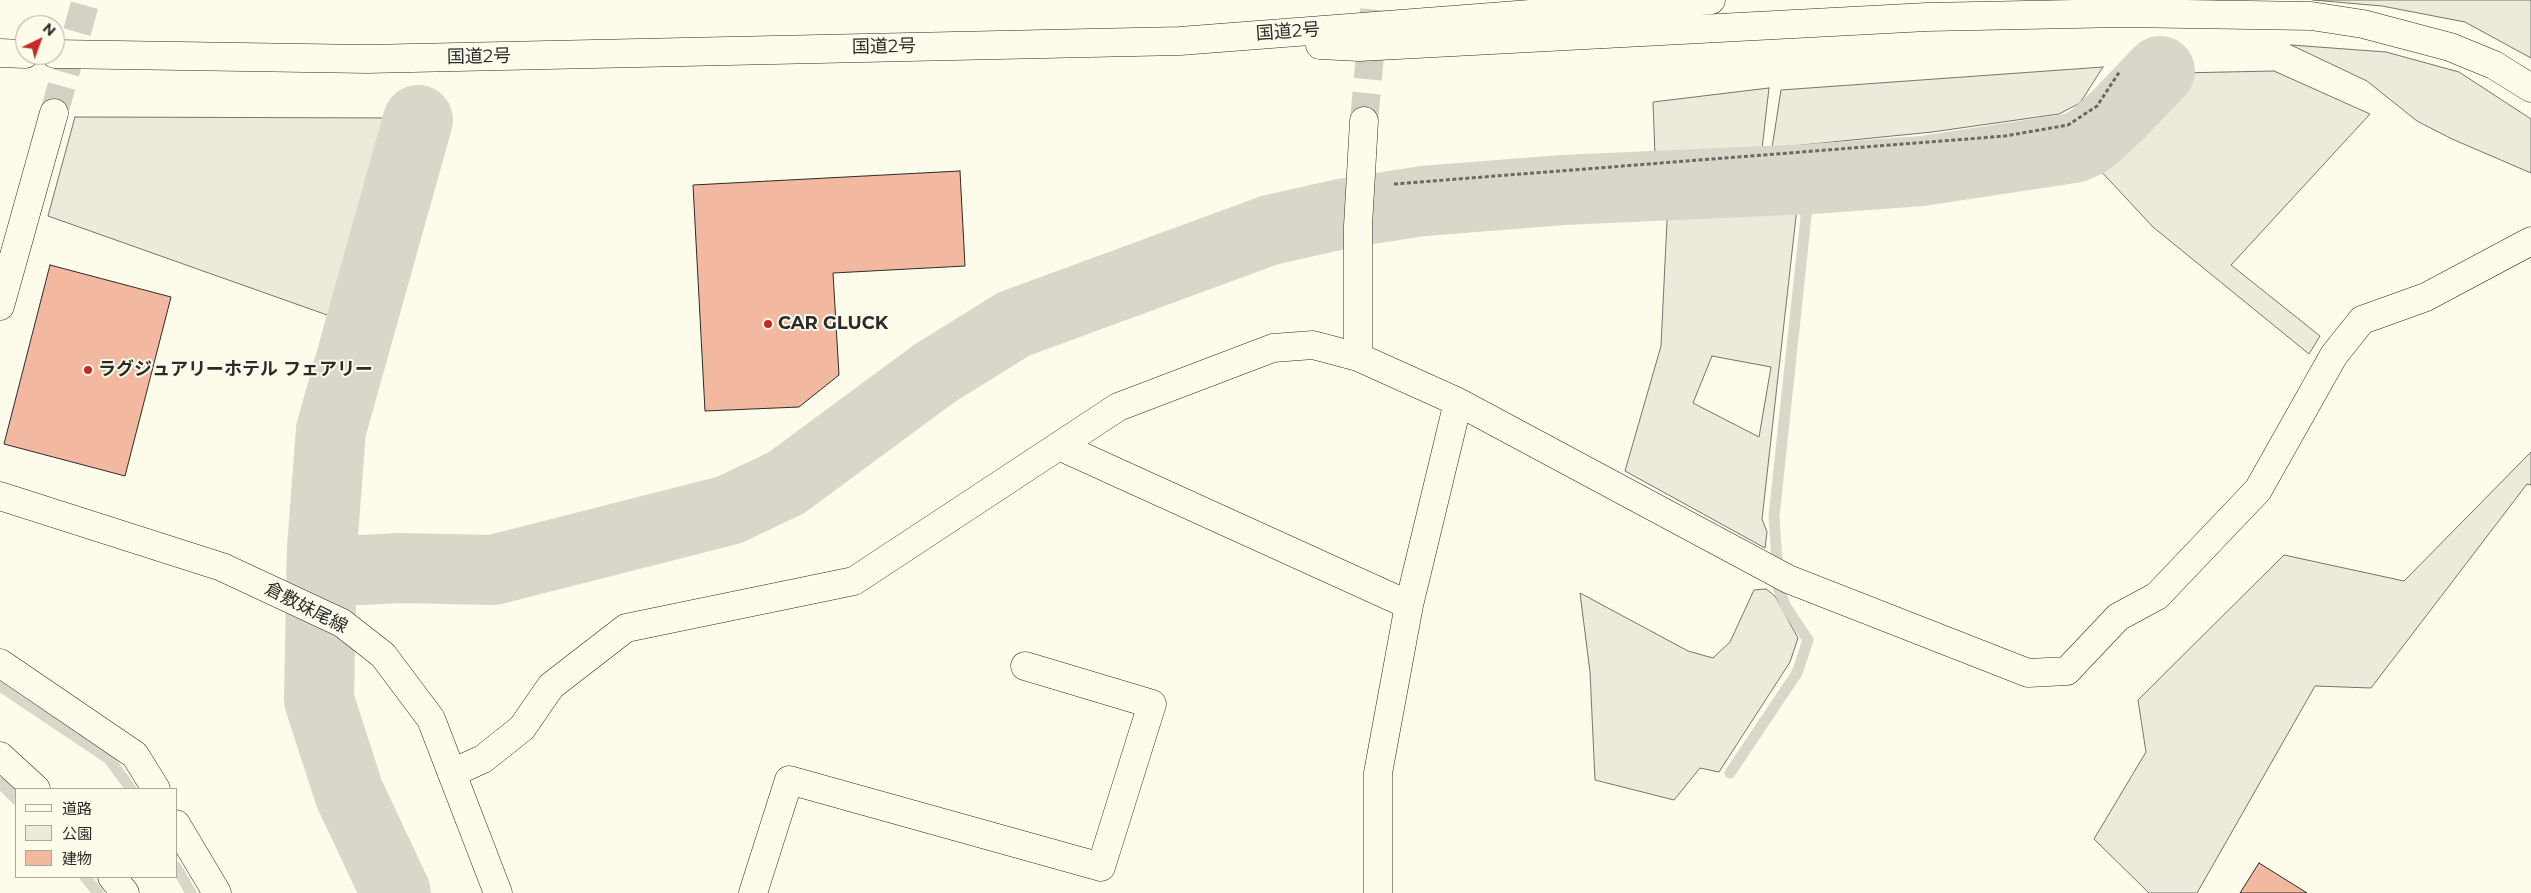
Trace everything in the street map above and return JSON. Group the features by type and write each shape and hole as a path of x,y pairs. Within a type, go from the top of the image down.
{"main road":[{"name":"国道2号","path":"65,54 367,59 1180,41 1711,0"},
{"path":"1180,41 1359,47 1927,17 2123,13 2311,16 2363,24 2450,47 2494,65 2531,88"},
{"path":"0,53 15,54"},
{"path":"0,306 54,113"},
{"path":"1358,357 1358,226 1364,120"},
{"path":"452,773 483,758 522,728 551,686 626,628 854,581 1118,407 1273,348 1313,345 1358,357 1458,402 1788,579 2028,673 2068,671 2118,616 2157,596 2258,490 2334,355 2362,320 2426,297 2531,241"},
{"path":"1378,893 1378,772 1409,605 1458,402"},
{"path":"1059,446 1409,605"},
{"name":"倉敷妹尾線","path":"0,496 222,567 295,600 342,624 383,655 431,719 498,893"},
{"path":"0,663 135,755 155,788"},
{"path":"752,893 789,780 1101,867 1152,704 1025,666"},
{"path":"0,756 35,788"},
{"path":"178,827 217,893"},
{"path":"113,878 125,893"}],"path":[{"path":"1360,190 2005,136 2068,125 2097,106 2120,71"}],"green space":[{"path":"2313,0 2531,0 2531,58 2465,22 2382,6"},
{"path":"2291,45 2386,52 2459,72 2531,119 2531,173 2452,139 2417,121 2367,81"},
{"path":"2103,67 2080,103 2059,114 1932,132 1772,148 1781,90"},
{"path":"2274,71 2370,114 2231,265 2320,336 2309,354 2153,227 2097,167 2109,156 2102,148 2178,73"},
{"path":"1769,88 1762,149 1655,155 1653,102"},
{"path":"75,117 401,118 344,321 48,216"},
{"path":"1799,190 1762,519 1767,532 1765,548 1625,471 1661,346 1668,200","holes":["1712,356 1771,367 1759,437 1693,403"]},
{"path":"2531,452 2531,485 2527,484 2371,688 2315,686 2197,893 2149,893 2094,839 2146,752 2138,700 2284,555 2404,581"},
{"path":"1766,589 1775,596 1798,638 1790,662 1719,772 1700,768 1674,800 1595,780 1590,672 1580,593 1688,651 1713,658 1730,642 1754,590"}],"building":[{"name":"CAR GLUCK","path":"960,171 965,266 833,273 839,375 799,407 705,411 693,185"},
{"name":"ラグジュアリーホテル フェアリー","path":"50,265 171,297 125,476 4,444"},
{"path":"2259,863 2307,893 2240,893"}],"waterway":[{"path":"321,572 401,568 493,570 729,510 786,483 935,373 1014,324 1270,230 1346,213 1423,201 1563,190 1810,179 1922,171 2074,148 2089,141 2118,115 2160,71"},
{"path":"396,893 349,793 319,700 322,548 331,430 418,120"},
{"path":"1730,773 1797,673 1808,640 1786,607 1779,590 1774,516 1810,179"},
{"path":"0,686 109,759 130,788"},
{"path":"0,783 15,798"},
{"path":"178,870 191,893"},
{"path":"86,878 98,893"}],"tunnel":[{"path":"54,113 86,0"},
{"path":"1364,121 1375,0"}],"place":[{"name":"CAR GLUCK","path":"768,324"},
{"name":"ラグジュアリーホテル フェアリー","path":"88,370"}]}
